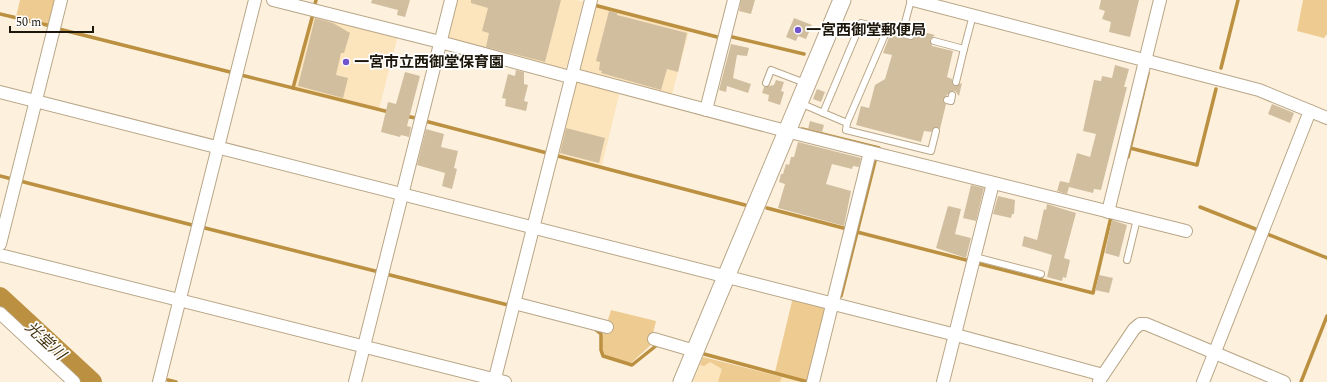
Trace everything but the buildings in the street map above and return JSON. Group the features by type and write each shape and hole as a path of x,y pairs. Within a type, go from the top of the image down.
{"street":[{"path":"0,244 61,0"},
{"path":"159,382 255,0"},
{"path":"273,0 440,42 570,77 575,76 786,131 1186,231"},
{"path":"355,382 451,0"},
{"path":"0,255 498,381 514,302 532,228 591,0"},
{"path":"682,382 842,0"},
{"path":"912,0 947,4 973,16 1259,90 1327,118"},
{"path":"1108,212 1160,0"},
{"path":"706,110 731,1"},
{"path":"0,92 956,335 1101,378 1134,330 1140,324 1146,324 1284,382"},
{"path":"1204,382 1310,111"},
{"path":"813,382 870,152"},
{"path":"943,382 993,183"},
{"path":"514,302 607,327"},
{"path":"0,313 74,382"},
{"path":"654,339 695,351"}],"lane":[{"path":"902,34 912,0"},
{"path":"956,82 973,16"},
{"path":"823,113 861,23 911,36"},
{"path":"887,30 847,123 846,130 931,151 936,131"},
{"path":"934,41 964,49"},
{"path":"766,83 771,70 806,84"},
{"path":"948,100 951,101 952,95"},
{"path":"798,102 847,123"},
{"path":"1127,260 1137,219"},
{"path":"975,256 1041,274"}],"shaded area":[{"path":"20,0 56,0 50,25 16,17"},
{"path":"454,0 577,0 583,2 566,68 561,70 445,37"},
{"path":"1303,0 1327,0 1327,34 1324,38 1297,31"},
{"path":"593,6 689,31 671,98 578,73"},
{"name":"一宮市立西御堂保育園","path":"314,14 398,35 379,109 295,88"},
{"path":"576,79 620,91 602,165 555,153"},
{"path":"793,297 825,306 828,310 809,381 775,372"},
{"path":"611,310 656,321 651,342 652,344 631,363 604,355 602,343"},
{"path":"703,357 803,382 692,382"},
{"path":"703,357 782,377 780,382 718,382 722,369 710,362 704,366 700,365"}],"waterway":[{"path":"315,4 316,0"},
{"path":"1221,68 1238,0"},
{"path":"594,5 721,38"},
{"path":"0,14 51,26"},
{"path":"293,88 313,14"},
{"path":"59,29 234,73"},
{"path":"728,36 804,54"},
{"path":"1128,157 1148,73"},
{"path":"241,75 389,112"},
{"path":"1130,148 1197,165 1216,89"},
{"path":"405,116 416,118"},
{"path":"425,121 547,153"},
{"path":"802,129 879,148"},
{"path":"558,156 745,205"},
{"path":"841,296 875,161"},
{"path":"0,176 12,179"},
{"path":"20,181 196,226"},
{"path":"1200,207 1258,230"},
{"path":"767,208 847,229"},
{"path":"976,263 1093,293 1111,217"},
{"path":"201,227 379,272"},
{"path":"857,232 970,261"},
{"path":"1267,234 1327,258"},
{"path":"386,274 508,305"},
{"name":"光堂川","path":"0,297 92,382"},
{"path":"1301,382 1327,316"},
{"path":"596,330 601,334 601,350 603,356 632,365 659,345"},
{"path":"704,354 808,382"},
{"path":"168,380 176,382"}],"place":[{"name":"一宮西御堂郵便局","path":"798,30"},
{"name":"一宮市立西御堂保育園","path":"346,62"}]}
